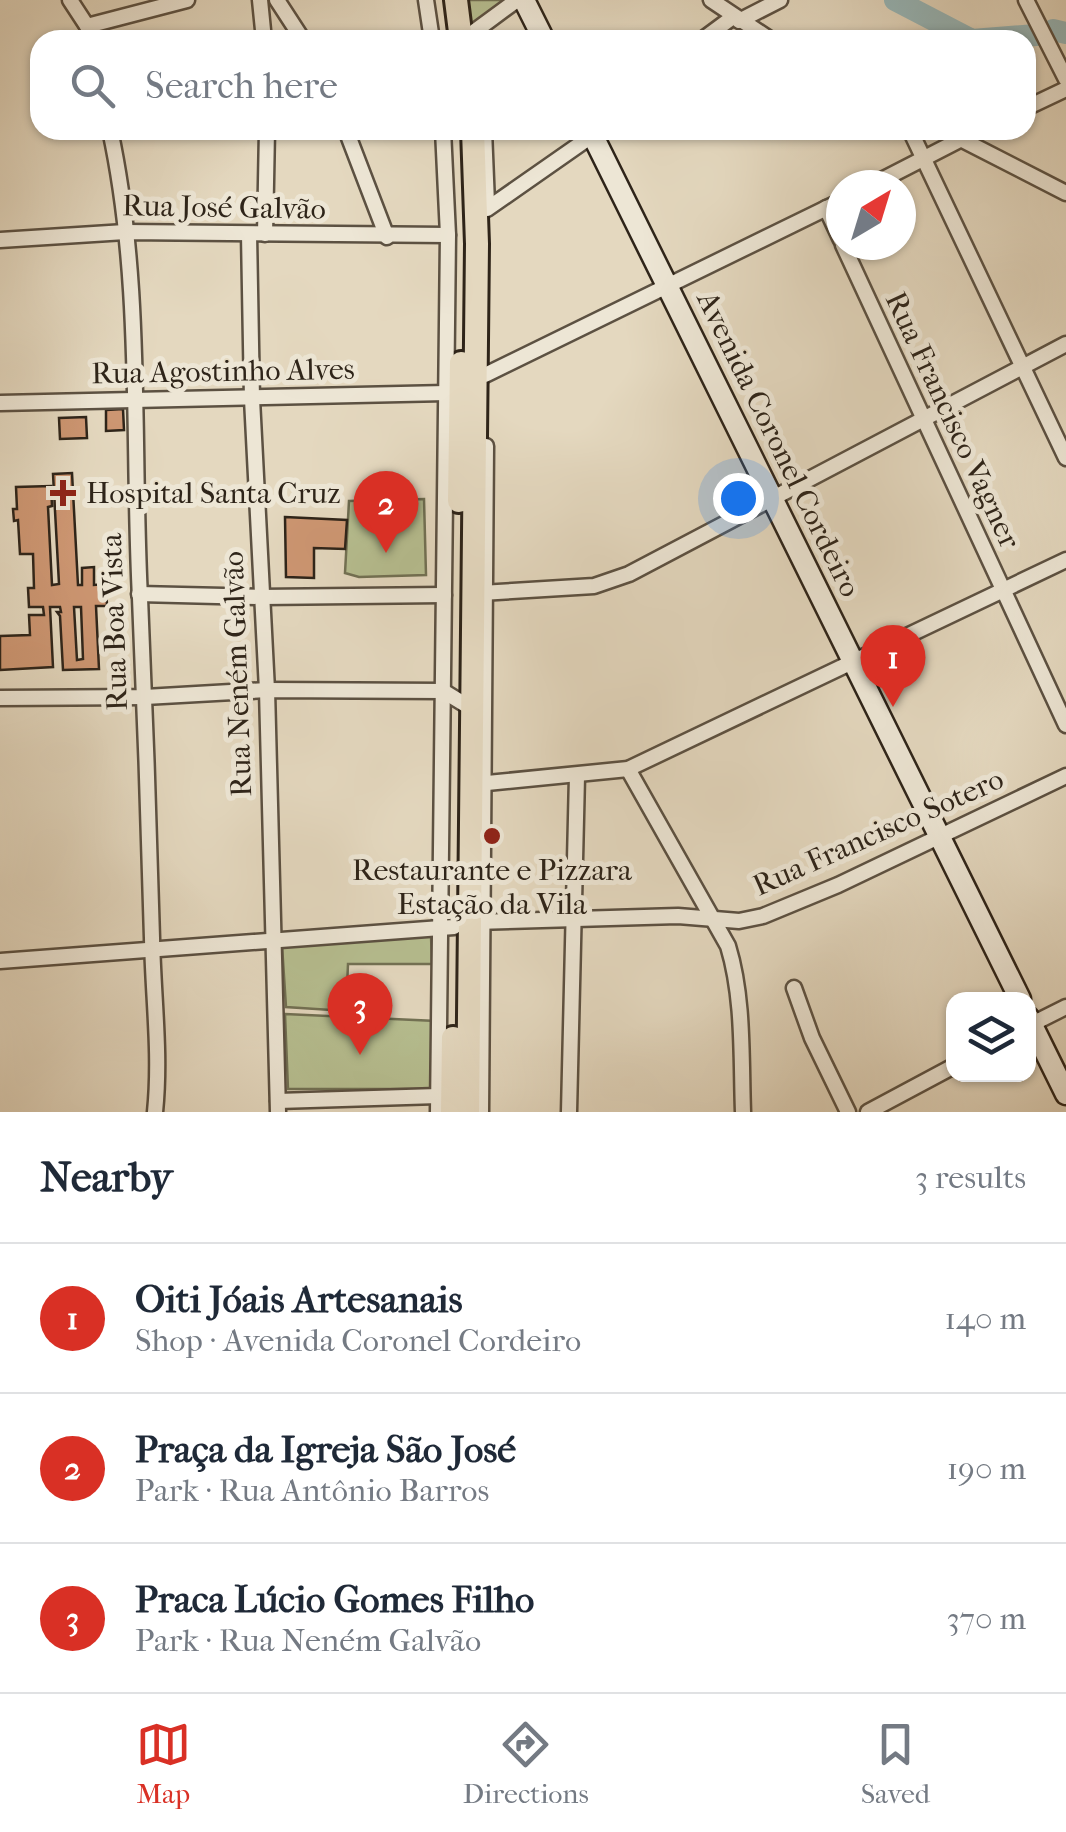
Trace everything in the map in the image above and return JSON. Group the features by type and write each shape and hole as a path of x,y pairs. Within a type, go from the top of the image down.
{"main road":[{"path":"442,0 446,30"},
{"path":"456,0 460,30"},
{"path":"445,1108 478,784 464,704 480,594 467,426 458,140"},
{"path":"468,1112 462,925 467,426 476,207 473,140"}],"street":[{"path":"70,0 88,30"},
{"path":"99,30 186,0"},
{"path":"260,0 263,30"},
{"path":"277,0 296,30"},
{"path":"426,0 430,30"},
{"path":"477,30 520,0 538,30"},
{"path":"711,0 754,30"},
{"path":"718,30 780,0"},
{"path":"1026,0 1066,80"},
{"path":"1036,103 1066,89"},
{"name":"Rua Boa Vista","path":"112,140 126,232 134,401 152,952 159,1052 155,1112"},
{"path":"265,234 267,140"},
{"path":"350,140 387,237"},
{"path":"0,698 267,690 464,704 444,595 448,236 443,140"},
{"path":"484,140 486,375 480,594 594,586 629,574 1066,344"},
{"path":"487,209 581,140"},
{"name":"Avenida Coronel Cordeiro","path":"595,140 1016,992"},
{"path":"914,140 1066,458"},
{"path":"902,170 958,140"},
{"path":"962,140 1066,193"},
{"path":"486,375 826,208"},
{"name":"Rua José Galvão","path":"0,240 126,232 448,236"},
{"name":"Rua Neném Galvão","path":"249,234 278,1107"},
{"name":"Rua Francisco Vagner","path":"850,260 1066,725"},
{"name":"Rua Agostinho Alves","path":"0,403 446,393"},
{"path":"478,784 628,769 1066,560"},
{"path":"140,594 444,595"},
{"path":"628,769 714,920 734,966 743,1112"},
{"path":"569,1112 577,776"},
{"name":"Rua Francisco Sotero","path":"0,961 462,925 678,916 739,921 763,916 939,838 1066,776"},
{"path":"462,925 482,1112"},
{"path":"794,988 812,1038 848,1112"},
{"path":"1036,1020 1066,1007"},
{"path":"1036,1034 1066,1094"},
{"path":"868,1112 946,1070"},
{"path":"278,1107 445,1108"}],"green space":[{"path":"462,0 505,0 472,30"},
{"path":"424,499 426,575 359,577 345,573 349,501"},
{"path":"431,936 432,964 348,964 346,1011 286,1007 282,945"},
{"path":"285,1014 436,1021 434,1089 288,1089"}],"building":[{"path":"123,409 124,430 106,431 106,410"},
{"path":"86,417 87,438 60,439 59,418"},
{"path":"72,473 78,585 82,585 82,568 94,567 94,585 106,584 107,606 96,606 99,669 63,670 57,612 61,612 60,607 50,607 53,667 0,670 0,636 30,635 29,615 44,615 43,607 29,607 28,588 34,588 33,554 20,554 18,520 14,521 13,509 17,509 16,487 51,486 52,506 48,507 52,585 59,584 53,474","holes":["74,607 81,607 83,659 77,660"]},
{"path":"285,517 347,520 345,549 314,548 314,578 286,577"}],"waterway":[{"path":"895,0 953,30"},
{"path":"1053,30 1066,33"}],"place":[{"name":"Hospital Santa Cruz","path":"63,493"},
{"name":"Praça da Igreja São José","path":"386,553"},
{"name":"Oiti Jóais Artesanais","path":"893,707"},
{"name":"Restaurante e Pizzara Estação da Vila","path":"492,836"},
{"name":"Praca Lúcio Gomes Filho","path":"360,1055"}]}
